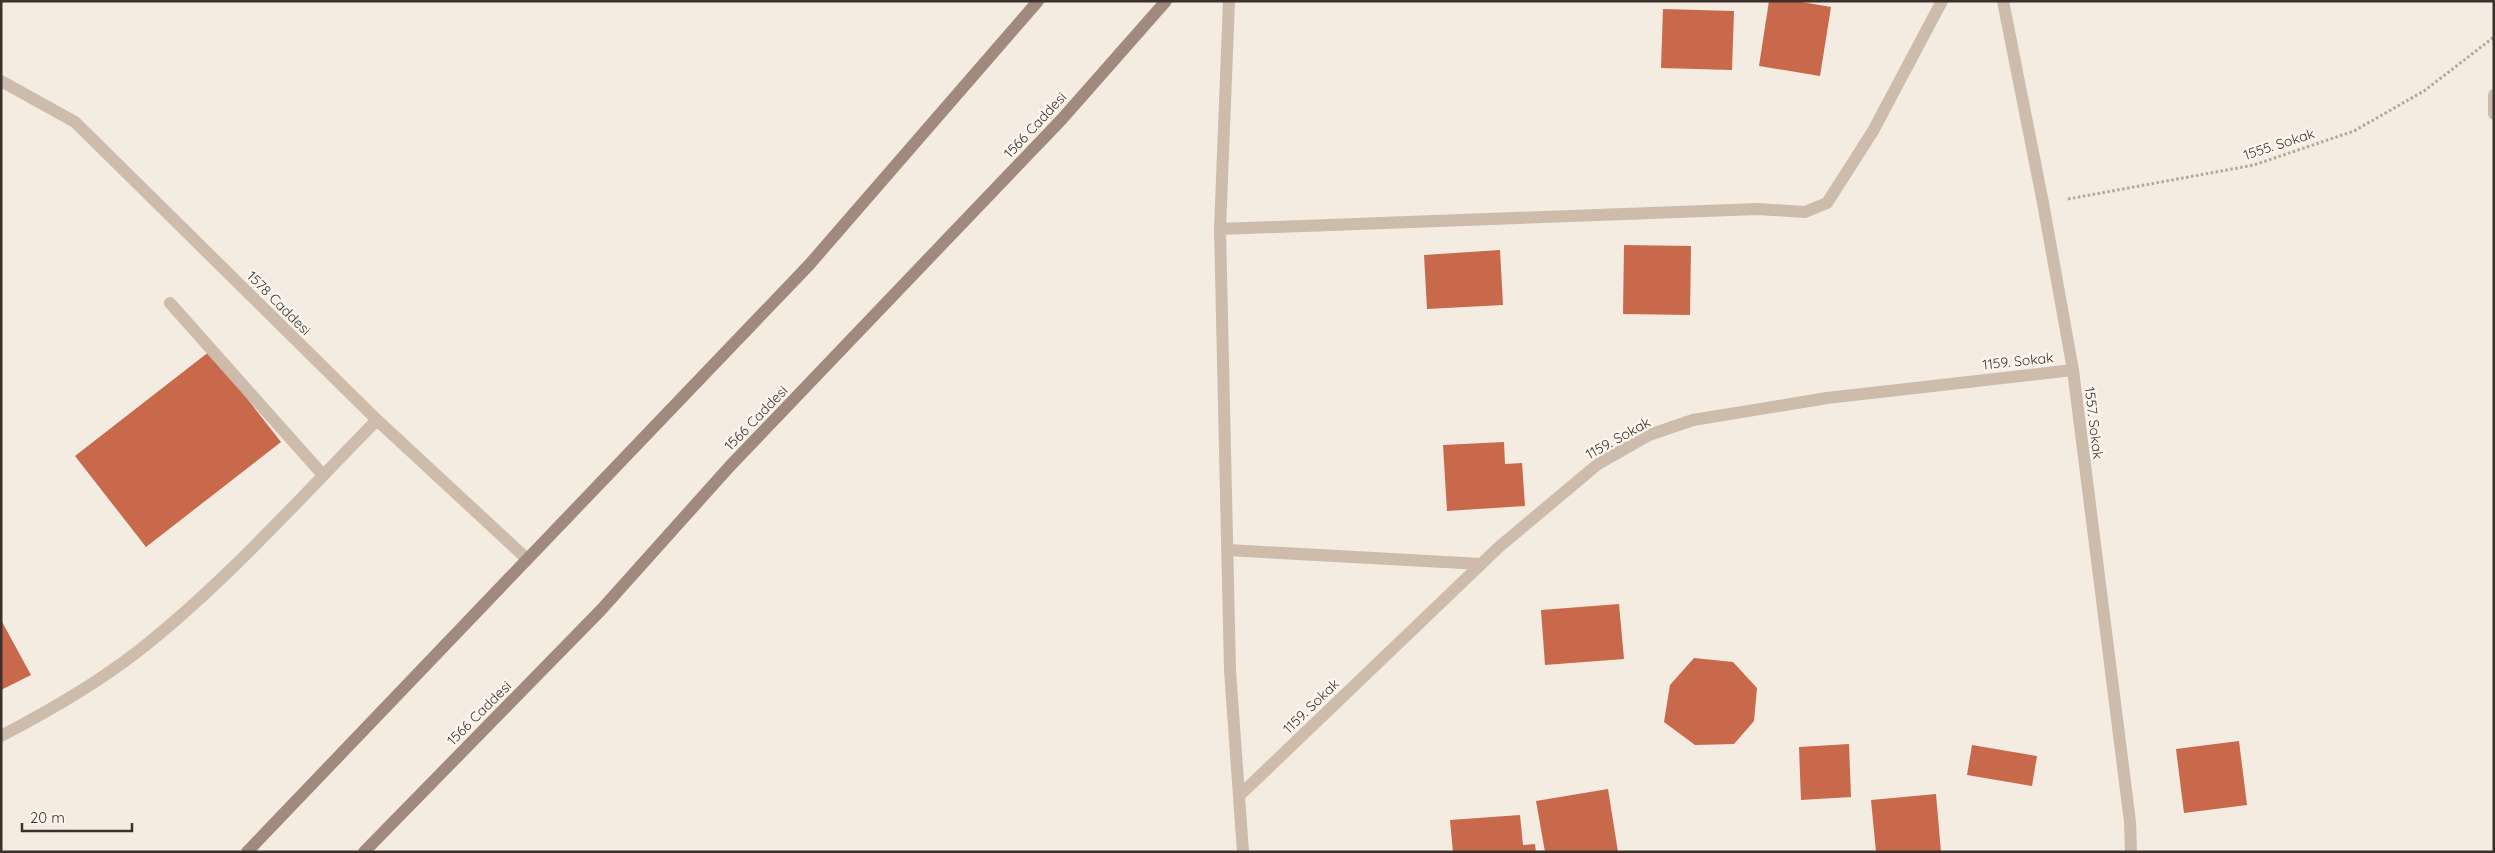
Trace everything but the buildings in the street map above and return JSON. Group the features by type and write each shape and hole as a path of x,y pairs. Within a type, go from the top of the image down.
{"street":[{"path":"247,852 809,265 1038,1"},
{"name":"1566 Caddesi","path":"364,852 601,610 730,466 1062,119 1166,1"},
{"path":"1230,1 1220,229 1230,670 1243,852"},
{"path":"1220,229 1758,209 1805,212 1827,202 1873,131 1942,1"},
{"name":"1557. Sokak","path":"2003,1 2043,203 2073,370 2130,822 2131,852"},
{"name":"1578 Caddesi","path":"1,81 75,122 377,420 527,560"},
{"path":"2494,95 2494,114"},
{"path":"170,303 323,475"},
{"name":"1159. Sokak","path":"1240,795 1480,564 1598,464 1649,435 1693,420 1827,398 2073,370"},
{"path":"1,736 40,716 136,652 212,586 377,420"},
{"path":"1227,550 1480,564"}],"path":[{"name":"1555. Sokak","path":"2043,203 2254,165 2354,131 2424,91 2494,37"}]}
